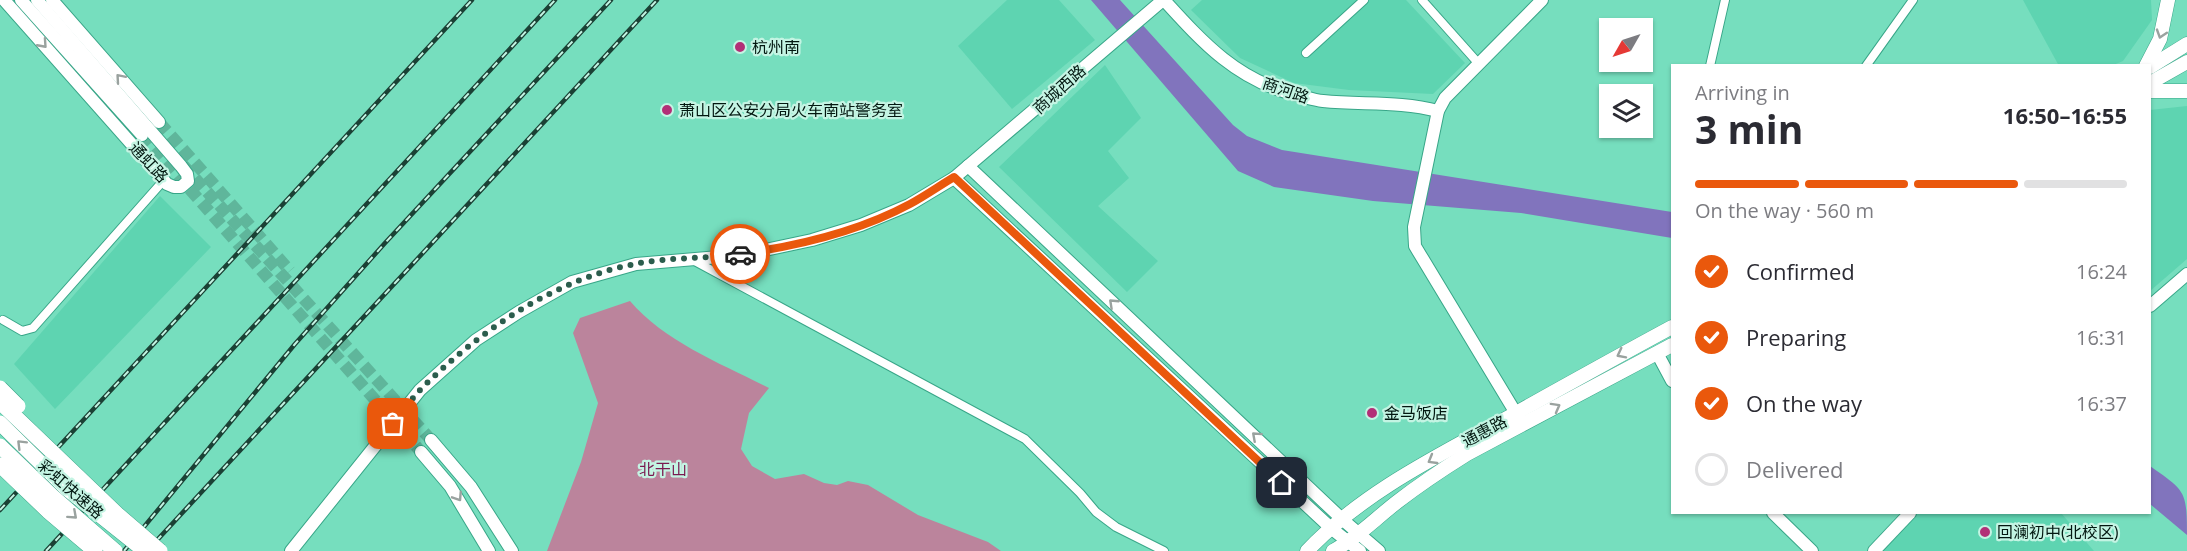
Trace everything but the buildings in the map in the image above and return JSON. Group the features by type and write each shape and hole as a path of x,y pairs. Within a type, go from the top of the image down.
{"highway":[{"path":"0,388 84,470 117,514"},
{"path":"0,402 117,514 160,551"},
{"name":"彩虹快速路","path":"0,423 66,488 145,551"},
{"name":"彩虹快速路","path":"0,446 115,551"},
{"path":"0,465 49,512 95,551"}],"main road":[{"name":"通虹路","path":"21,0 142,135"},
{"name":"通虹路","path":"6,1 164,180 174,187 181,187 188,181 187,174 181,166 37,0"},
{"path":"52,0 159,122"},
{"name":"商城西路","path":"291,551 420,390 476,340 519,312 572,282 636,264 765,250 812,240 861,225 909,205 968,166 1141,17 1164,0"},
{"name":"商河路","path":"1164,0 1194,33 1231,66 1274,89 1321,101 1413,105 1438,111"},
{"path":"1520,419 1415,246 1413,227 1438,111 1445,98 1542,0"},
{"path":"2149,64 2160,39 2168,0"},
{"path":"2151,65 2187,44"},
{"path":"2151,82 2187,62"},
{"path":"2151,91 2179,89 2187,91"},
{"path":"968,166 1356,542 1379,551"},
{"path":"954,177 1338,524"},
{"path":"2151,305 2187,274"},
{"name":"通惠路","path":"1333,551 1356,542 1396,503 1435,474 1607,362 1671,328"},
{"name":"通惠路","path":"1307,551 1338,524 1401,478 1671,346"},
{"path":"1657,353 1671,379"},
{"path":"435,439 471,487 512,551"},
{"path":"421,452 450,486 489,551"},
{"path":"1774,514 1812,551"},
{"path":"1874,551 1909,514"}],"street":[{"path":"1306,53 1364,0"},
{"path":"1422,0 1479,64"},
{"path":"1710,64 1725,0"},
{"path":"1867,64 1913,0"},
{"path":"3,320 22,331 33,328 164,180"},
{"path":"690,259 1025,439 1096,512 1116,527 1164,551"}],"shaded area":[{"path":"1007,0 1059,0 1095,40 1012,109 958,46"},
{"path":"1091,0 1120,0 1233,125 1247,136 1282,150 1671,212 1671,238 1521,213 1373,201 1274,187 1238,171"},
{"path":"1202,0 1406,0 1465,63 1433,94 1349,90 1294,83 1240,58 1191,10"},
{"path":"2023,0 2151,0 2152,20 2123,61 2116,64 2058,64"},
{"path":"1105,65 1141,118 1108,151 1129,178 1098,206 1158,261 1127,292 999,167"},
{"path":"2187,106 2187,259 2151,290 2151,110"},
{"path":"160,196 211,247 55,409 14,364"},
{"path":"2151,467 2171,481 2182,493 2185,500 2187,535 2151,505"},
{"name":"回澜初中(北校区)","path":"1909,514 2062,514 2094,551 1874,551"}],"green space":[{"name":"北干山","path":"630,301 644,316 677,340 769,388 749,413 741,449 752,466 775,479 804,474 824,483 837,485 848,481 868,485 918,515 988,542 1001,551 547,551 581,462 598,403 573,333 580,318"}],"tunnel":[{"path":"159,122 290,271"},
{"path":"142,135 421,452"},
{"path":"183,165 431,440"}],"railway":[{"path":"0,510 472,0"},
{"path":"46,551 555,0"},
{"path":"124,551 295,344 385,243 611,0"},
{"path":"147,551 657,0"}],"way so far":[{"path":"393,424 420,390 476,340 572,282 636,264 740,254"}],"place":[{"name":"杭州南","path":"740,47"},
{"name":"萧山区公安分局火车南站警务室","path":"667,110"},
{"name":"金马饭店","path":"1372,413"},
{"name":"回澜初中(北校区)","path":"1985,532"}],"route":[{"path":"740,254 812,240 861,225 909,205 954,177 1282,483"}]}
